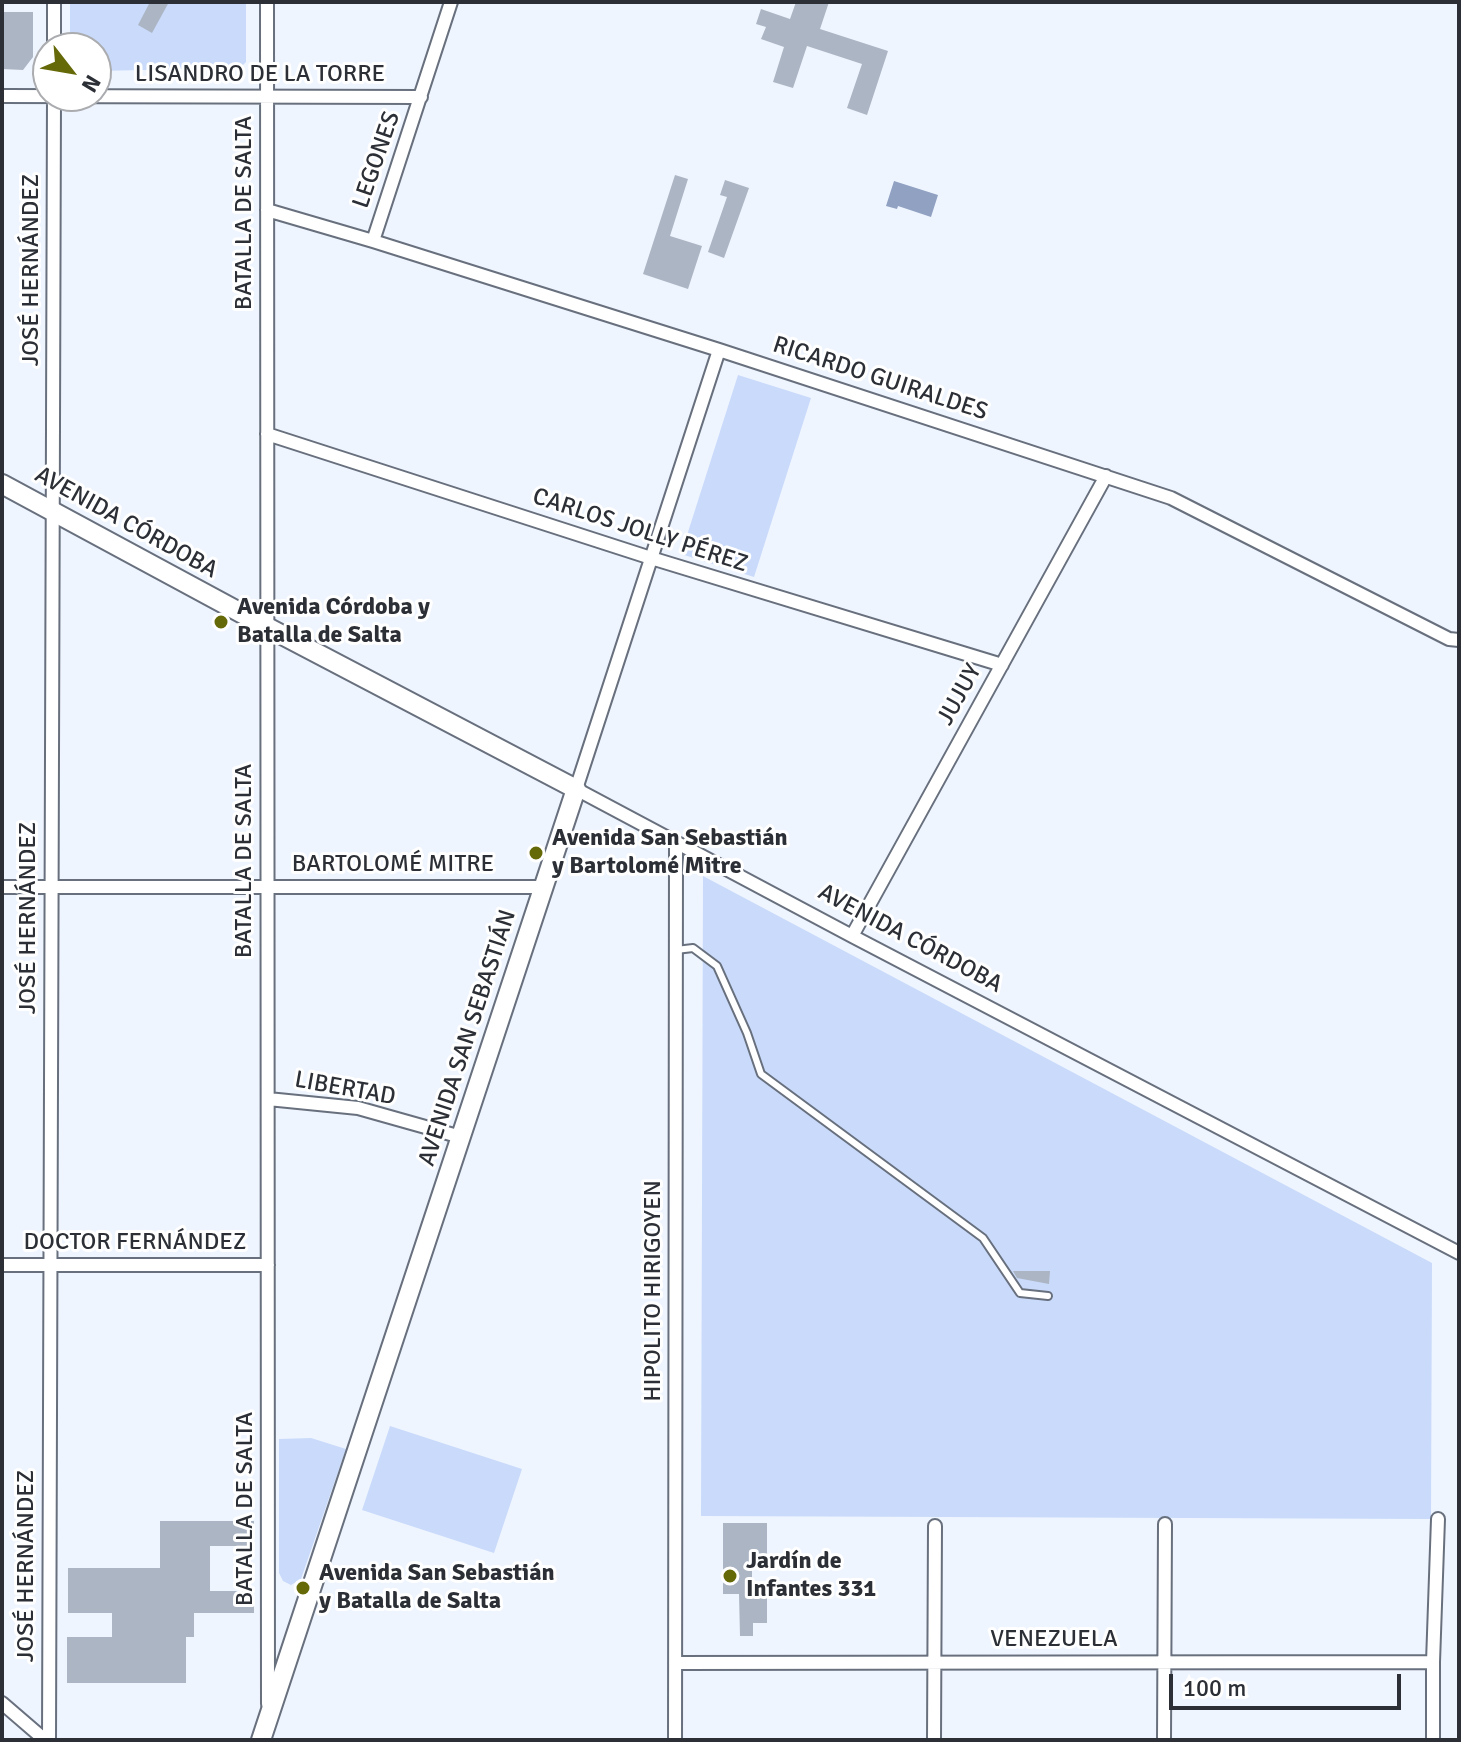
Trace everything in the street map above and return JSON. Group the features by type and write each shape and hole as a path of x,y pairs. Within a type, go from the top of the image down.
{"street":[{"path":"54,2 54,32"},
{"name":"BATALLA DE SALTA","path":"267,2 268,1719"},
{"name":"LEGONES","path":"373,241 451,2"},
{"name":"LISANDRO DE LA TORRE","path":"2,96 32,96"},
{"name":"LISANDRO DE LA TORRE","path":"112,96 421,97"},
{"name":"JOSÉ HERNÁNDEZ","path":"47,1740 54,112"},
{"name":"RICARDO GUIRALDES","path":"267,210 719,350 1171,498 1449,639 1459,640"},
{"name":"AVENIDA SAN SEBASTIÁN","path":"261,1740 719,350"},
{"name":"CARLOS JOLLY PÉREZ","path":"267,434 651,558 1002,665"},
{"name":"JUJUY","path":"852,936 1106,476"},
{"name":"AVENIDA CÓRDOBA","path":"2,484 852,936 1459,1253"},
{"name":"HIPOLITO HIRIGOYEN","path":"675,1740 676,842"},
{"name":"BARTOLOMÉ MITRE","path":"2,887 543,887"},
{"name":"LIBERTAD","path":"268,1099 358,1108 461,1137"},
{"name":"DOCTOR FERNÁNDEZ","path":"2,1265 268,1265"},
{"path":"1433,1740 1438,1519"},
{"path":"1164,1740 1165,1524"},
{"path":"934,1740 935,1526"},
{"name":"VENEZUELA","path":"675,1663 1433,1662"},
{"path":"2,1703 47,1740"}],"lane":[{"path":"676,950 693,948 717,966 747,1033 761,1074 983,1238 1020,1293 1048,1296"}],"shaded area":[{"path":"70,2 246,2 246,62 240,68 112,71 112,32 70,32"},
{"path":"894,181 938,195 931,217 898,206 897,209 886,206"},
{"path":"738,375 811,398 754,577 681,554"},
{"path":"703,876 1432,1263 1431,1519 701,1516"},
{"path":"390,1426 522,1469 494,1553 362,1510"},
{"path":"311,1438 346,1449 301,1579 291,1585 283,1581 279,1573 279,1439"}],"building":[{"path":"150,2 169,2 152,33 138,25"},
{"path":"796,2 829,2 820,29 888,51 867,115 847,108 862,64 807,46 793,88 773,82 784,47 761,39 766,27 756,24 761,9 790,19"},
{"path":"2,12 33,12 32,58 23,70 2,69"},
{"path":"675,175 688,179 670,236 702,246 688,289 643,274"},
{"path":"725,180 749,188 724,258 708,252 727,197 720,195"},
{"path":"1013,1271 1050,1271 1049,1284 1017,1278"},
{"path":"160,1521 254,1521 254,1546 210,1546 210,1591 254,1591 254,1613 194,1613 194,1637 186,1637 186,1683 67,1683 67,1637 112,1637 112,1613 68,1613 68,1568 160,1568"},
{"path":"723,1523 767,1523 767,1564 752,1564 752,1587 767,1587 767,1623 753,1623 753,1636 740,1636 739,1594 723,1594"}],"place":[{"name":"Avenida Córdoba y Batalla de Salta","path":"221,622"},
{"name":"Avenida San Sebastián y Bartolomé Mitre","path":"536,853"},
{"name":"Jardín de Infantes 331","path":"730,1576"},
{"name":"Avenida San Sebastián y Batalla de Salta","path":"303,1588"}]}
